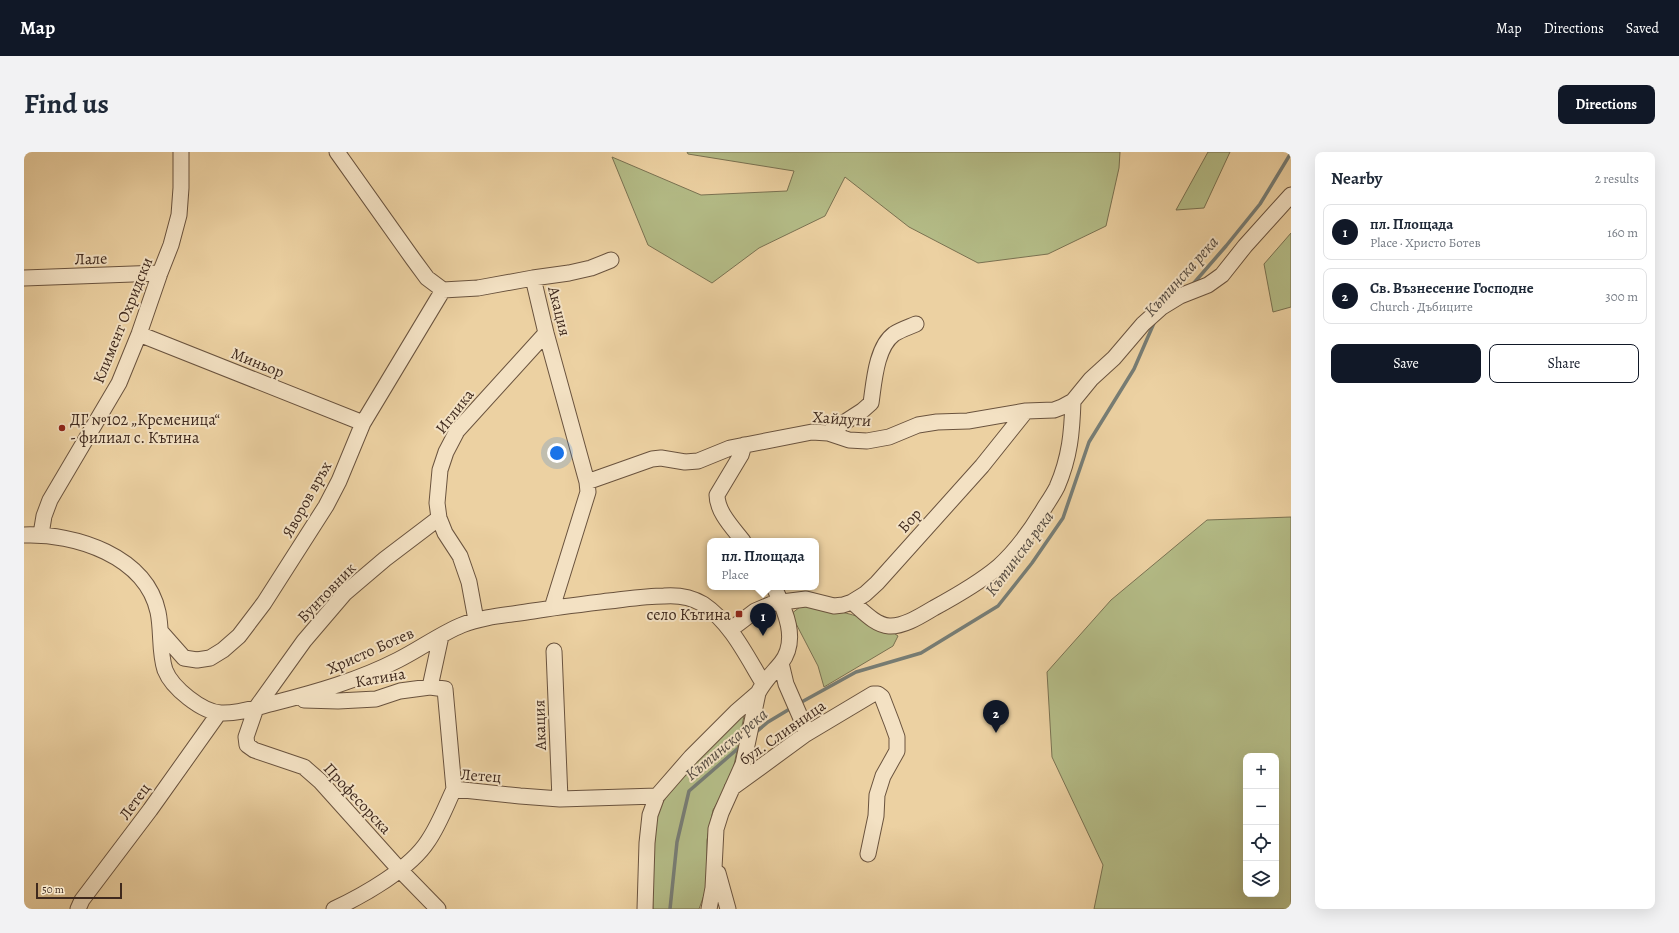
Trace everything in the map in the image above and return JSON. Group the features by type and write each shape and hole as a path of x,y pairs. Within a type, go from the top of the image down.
{"street":[{"name":"Климент Охридски","path":"41,534 44,516 50,500 119,383 139,334 171,245 179,215 182,188 181,152"},
{"path":"337,152 412,259 427,278 443,290"},
{"path":"852,602 878,624 890,626 907,622 959,594 998,567 1014,550 1035,523 1057,488 1067,460 1072,436 1072,401 1091,379 1114,358 1143,324 1162,307 1180,296 1208,285 1222,275 1245,246 1291,195"},
{"path":"533,278 591,268 611,260"},
{"name":"Лале","path":"24,278 160,273"},
{"name":"Акация","path":"443,290 478,288 533,278 546,333 587,482 588,492 552,608"},
{"name":"Яворов връх","path":"161,632 184,658 197,660 210,658 224,650 239,636 264,603 326,506 339,481 363,423 443,290"},
{"path":"828,433 862,411 871,403 873,376 887,341 894,334 916,324"},
{"name":"Иглика","path":"476,620 469,582 460,556 439,518 437,503 440,470 446,452 457,431 546,333"},
{"name":"Миньор","path":"139,334 363,423"},
{"name":"Хайдути","path":"587,482 652,459 662,458 685,462 698,462 730,448 792,435 812,432 828,433 849,440 867,441 889,437 918,425 937,422 968,421 1026,411 1054,410 1062,408 1072,401"},
{"name":"Бор","path":"730,630 754,611 774,603 806,599 834,606 852,602 865,594 877,584 982,466 1026,411"},
{"path":"741,538 721,511 717,503 717,495 741,455 744,445"},
{"name":"Бунтовник","path":"256,708 304,641 345,593 385,559 439,518"},
{"name":"Христо Ботев","path":"24,535 41,534 71,538 95,547 125,563 139,574 151,592 158,610 162,656 166,672 174,684 187,698 201,706 219,713 256,708 333,687 368,674 398,660 459,626 476,620 552,608 664,596 685,597 701,603 714,613 730,630 758,694"},
{"path":"645,909 647,843 650,815 656,796 736,712 758,694 781,663 790,645 788,602 777,590"},
{"name":"Катина","path":"430,687 441,636"},
{"name":"Акация","path":"554,651 560,799"},
{"path":"781,663 790,694 804,728"},
{"name":"Катина","path":"289,699 338,701 376,699 400,691 430,687 445,689 454,788"},
{"path":"732,788 743,764 758,694"},
{"name":"бул. Сливница","path":"710,909 715,862 716,830 721,812 732,788 804,728 873,694 878,694 882,697 897,737 897,751 883,776 879,789 876,816 868,854"},
{"name":"Професорска","path":"256,708 246,737 247,745 254,750 304,767 320,781 399,869 438,909"},
{"name":"Летец","path":"78,909 82,900 150,810 219,713"},
{"name":"Летец","path":"334,909 368,892 419,854 429,840 454,788 560,799 656,796"},
{"path":"715,862 728,909"}],"green space":[{"path":"687,152 1120,152 1119,168 1106,226 1048,254 978,263 909,227 845,177 825,216 759,248 712,283 648,245 612,157 701,195 787,191 794,171 688,154"},
{"path":"1208,152 1230,152 1204,208 1176,210"},
{"path":"1291,233 1291,307 1273,312 1264,264"},
{"path":"1291,517 1291,909 1094,909 1103,865 1052,757 1047,672 1111,600 1207,520"},
{"path":"814,606 858,616 889,630 898,636 893,646 824,687 818,666 791,614 800,607"},
{"path":"745,711 731,780 713,810 707,840 707,887 699,909 653,909 651,858 658,809 678,781 711,742"}],"waterway":[{"name":"Кътинска река","path":"1193,284 1260,204 1291,153"},
{"name":"Кътинска река","path":"798,704 856,672 921,653 998,606 1032,563 1063,518 1089,442 1134,369 1154,323"},
{"name":"Кътинска река","path":"755,733 768,722 793,707"},
{"name":"Кътинска река","path":"670,909 677,842 689,791 742,745"}],"place":[{"name":"ДГ №102 „Кременица“ - филиал с. Кътина","path":"62,428"},
{"name":"село Кътина","path":"739,614"},
{"name":"пл. Площада","path":"763,636"},
{"name":"Св. Възнесение Господне","path":"996,733"}]}
